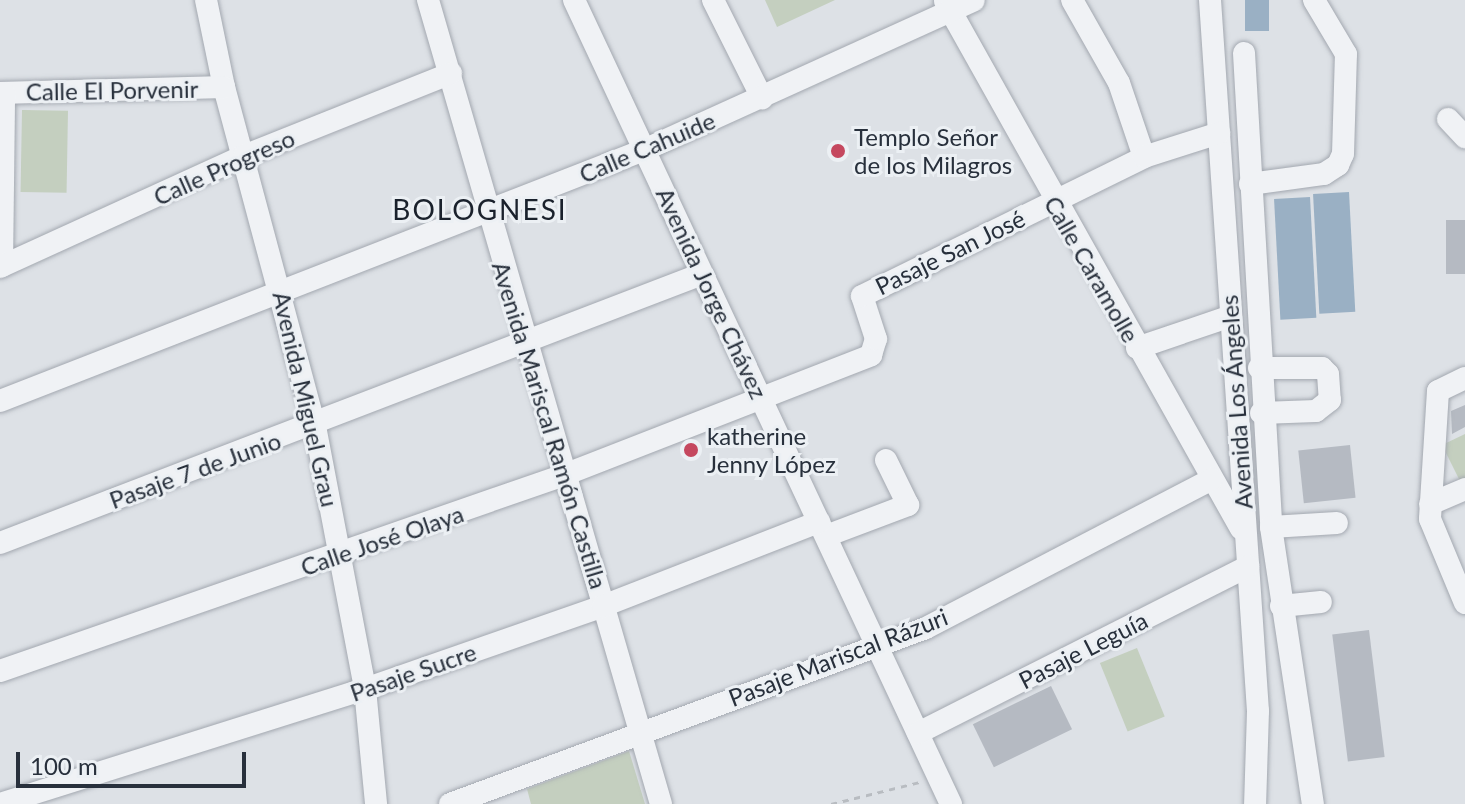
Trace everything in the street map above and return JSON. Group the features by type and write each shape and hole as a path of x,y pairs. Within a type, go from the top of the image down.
{"street":[{"name":"Avenida Miguel Grau","path":"206,0 224,87 281,290 315,426 342,555 365,689 376,804"},
{"name":"Avenida Mariscal Ramón Castilla","path":"428,0 451,73 525,346 661,804"},
{"name":"Avenida Jorge Chávez","path":"574,0 951,804"},
{"path":"713,0 762,98"},
{"name":"Calle Cahuide","path":"0,401 644,150 762,98 947,6 974,0"},
{"path":"1072,0 1115,74 1144,157"},
{"name":"Avenida Los Ángeles","path":"1210,0 1258,711 1255,804"},
{"path":"1250,184 1324,174 1338,165 1343,154 1346,54 1342,40 1314,0"},
{"name":"Calle Caramolle","path":"947,6 1052,200 1245,536"},
{"path":"1244,53 1261,413 1271,527 1313,804"},
{"name":"Calle Progreso","path":"1,267 244,156 451,73"},
{"name":"Calle El Porvenir","path":"2,93 224,87"},
{"path":"1,267 2,93"},
{"path":"1448,119 1465,137"},
{"name":"Pasaje San José","path":"861,301 866,293 1052,200 1144,157 1219,133"},
{"name":"Pasaje 7 de Junio","path":"0,543 525,346 702,274"},
{"name":"Calle José Olaya","path":"0,671 342,555 564,475 871,355 876,339 861,301"},
{"path":"1137,348 1231,316"},
{"path":"1259,368 1322,368 1328,374 1330,400 1316,411 1261,413"},
{"path":"1465,378 1438,391 1430,504 1433,533 1465,603"},
{"name":"Pasaje Sucre","path":"0,804 365,689 822,529 908,505 886,460"},
{"name":"Pasaje Mariscal Rázuri","path":"450,804 638,731 926,628 1212,479"},
{"path":"1430,504 1465,489"},
{"path":"1271,527 1337,523"},
{"name":"Pasaje Leguía","path":"918,733 1248,566"},
{"path":"1281,606 1321,602"},
{"path":"513,782 520,804"}],"path":[{"path":"831,804 939,777"}],"green space":[{"path":"765,0 835,0 777,27"},
{"path":"22,110 68,111 67,193 21,192"},
{"path":"1465,434 1465,481 1461,483 1442,445"},
{"path":"1137,648 1165,717 1128,732 1100,663"},
{"path":"629,751 645,804 531,804 527,789"}],"water":[{"path":"1245,0 1269,0 1269,31 1245,31"},
{"path":"1349,192 1355,312 1319,314 1313,194"},
{"path":"1310,197 1316,318 1280,320 1274,199"}],"building":[{"path":"1446,220 1465,220 1465,274 1446,274"},
{"path":"1465,405 1465,427 1452,434 1451,411"},
{"path":"1350,445 1356,498 1304,503 1298,450"},
{"path":"1369,630 1385,757 1348,762 1332,635"},
{"path":"1051,686 1072,729 994,767 973,724"}],"place":[{"name":"Templo Señor de los Milagros","path":"838,151"},
{"name":"katherine Jenny López","path":"691,450"}],"district":[{"name":"BOLOGNESI","path":"480,209"}]}
